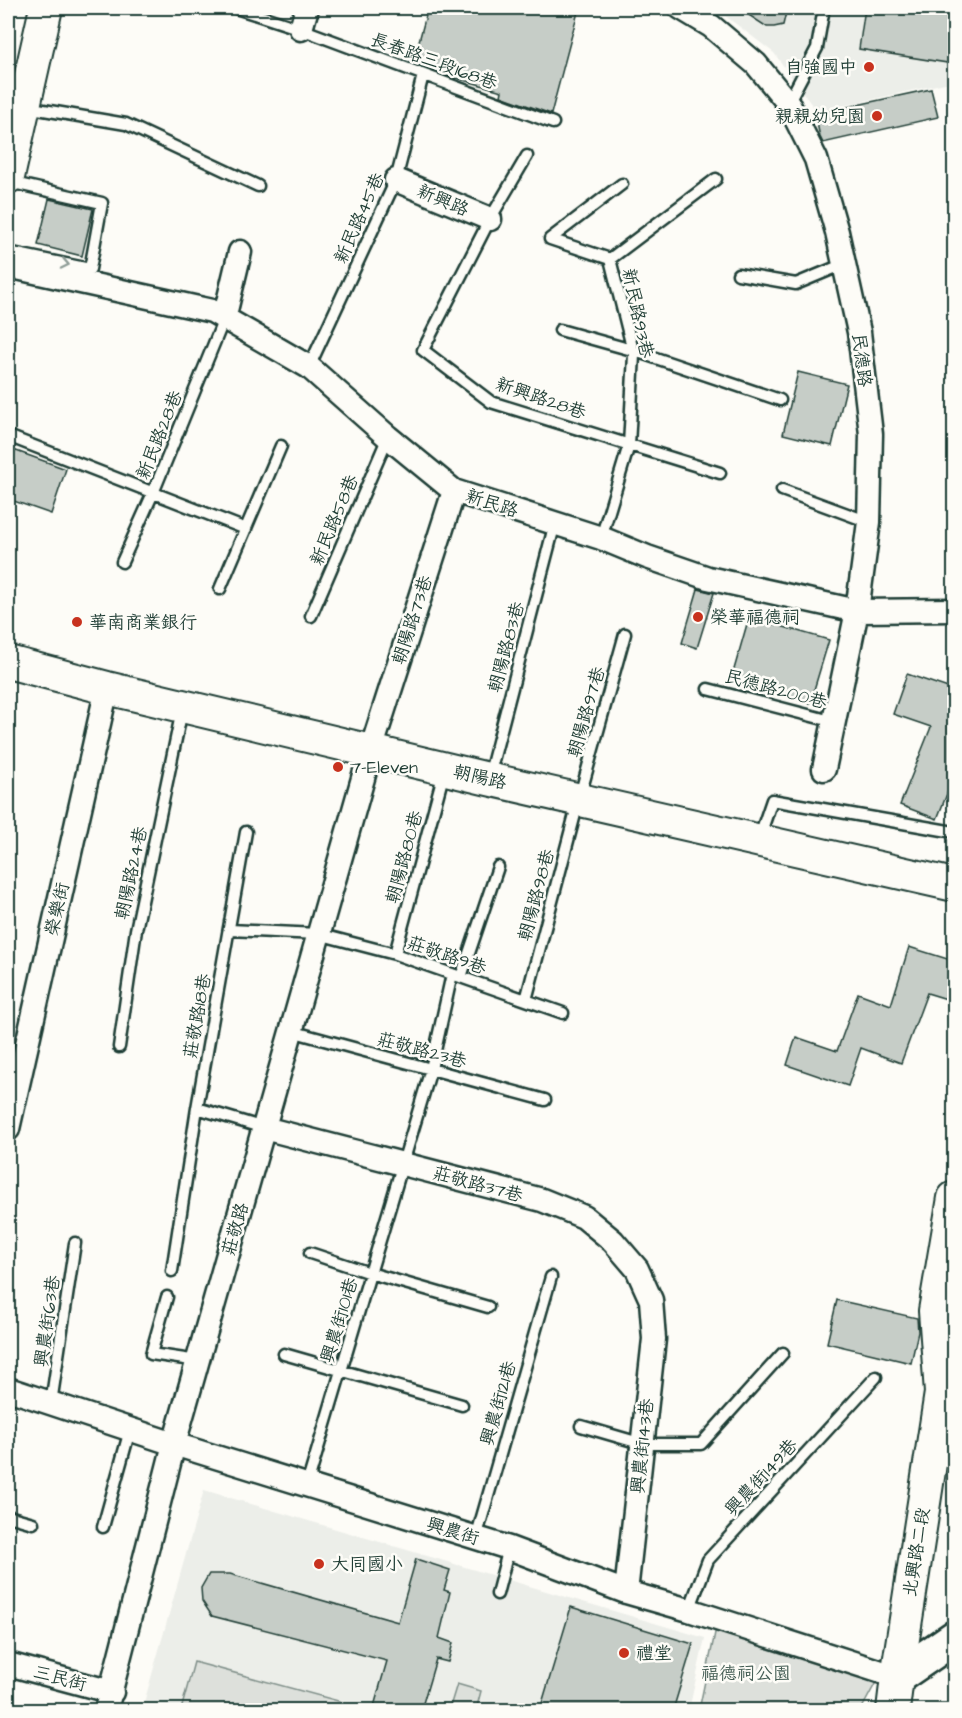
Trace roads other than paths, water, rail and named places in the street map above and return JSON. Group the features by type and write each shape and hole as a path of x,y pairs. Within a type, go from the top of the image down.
{"highway":[{"path":"897,1677 954,1638"},
{"path":"897,1677 954,1653"}],"main road":[{"path":"8,177 46,8"},
{"name":"朝陽路","path":"8,662 107,688 488,779 954,885"},
{"name":"北興路二段","path":"893,1710 948,1380 935,1311 954,1198"},
{"path":"948,1380 954,1325"}],"street":[{"name":"民德路","path":"681,8 711,26 756,64 788,103 816,159 837,232 860,332 871,434 869,522 857,611 824,769"},
{"name":"新興路","path":"396,180 490,219"},
{"path":"224,319 240,252"},
{"name":"新民路","path":"8,266 212,312 309,367 388,437 454,490 601,538 708,578 857,611 954,610"},
{"name":"朝陽路73巷","path":"370,750 454,490"},
{"name":"榮樂街","path":"8,1123 107,688"},
{"name":"莊敬路","path":"109,1701 174,1444 370,750"},
{"name":"莊敬路37巷","path":"264,1128 542,1200 584,1217 612,1241 638,1269 651,1300"},
{"name":"興農街143巷","path":"626,1592 654,1339 651,1300"},
{"name":"興農街","path":"8,1389 174,1444 509,1548 626,1592 897,1677"},
{"name":"三民街","path":"8,1664 109,1701"}],"lane":[{"name":"長春路三段168巷","path":"236,8 304,18 423,75 553,123"},
{"path":"788,103 817,48 824,8"},
{"name":"新民路45巷","path":"309,367 396,180 423,75"},
{"path":"23,106 126,124 258,186"},
{"path":"490,219 527,156"},
{"name":"新民路93巷","path":"601,538 628,445 632,350 610,259 716,179"},
{"path":"8,182 102,203 90,269 8,252"},
{"path":"610,259 550,239 622,184"},
{"name":"新興路28巷","path":"490,219 423,350 491,402 628,445"},
{"path":"738,274 796,284 844,264"},
{"name":"新民路28巷","path":"122,562 153,493 224,319"},
{"path":"560,330 632,350 780,400"},
{"path":"8,436 246,529"},
{"name":"新民路58巷","path":"311,616 388,437"},
{"path":"628,445 720,473"},
{"path":"220,590 281,446"},
{"path":"782,490 869,522"},
{"name":"朝陽路83巷","path":"488,779 555,523"},
{"name":"朝陽路97巷","path":"579,799 625,634"},
{"name":"民德路200巷","path":"708,689 835,722"},
{"name":"朝陽路24巷","path":"119,1047 136,930 183,706"},
{"name":"朝陽路80巷","path":"395,954 445,768"},
{"name":"朝陽路98巷","path":"526,1000 579,799"},
{"path":"758,840 772,800 954,832"},
{"name":"莊敬路18巷","path":"172,1271 197,1108 246,832"},
{"name":"興農街101巷","path":"307,1485 457,976 498,867"},
{"path":"229,930 318,934"},
{"name":"莊敬路9巷","path":"318,934 395,954 563,1013"},
{"name":"莊敬路23巷","path":"291,1031 545,1100"},
{"path":"197,1108 264,1128"},
{"name":"興農街63巷","path":"51,1403 75,1243"},
{"path":"310,1253 488,1307"},
{"name":"興農街121巷","path":"476,1538 551,1277"},
{"path":"167,1296 151,1354 198,1361"},
{"path":"581,1426 643,1444 700,1444 783,1353"},
{"path":"284,1354 462,1405"},
{"name":"興農街149巷","path":"689,1610 708,1560 876,1377"},
{"path":"103,1527 130,1430"},
{"path":"8,1516 33,1523"},
{"path":"497,1594 509,1548"}],"place":[{"name":"自強國中","path":"869,67"},
{"name":"親親幼兒園","path":"877,116"},
{"name":"榮華福德祠","path":"698,617"},
{"name":"華南商業銀行","path":"77,622"},
{"name":"7-Eleven","path":"338,767"},
{"name":"大同國小","path":"319,1564"},
{"name":"禮堂","path":"624,1653"}],"park label":[{"name":"福德祠公園","path":"746,1673"}]}
